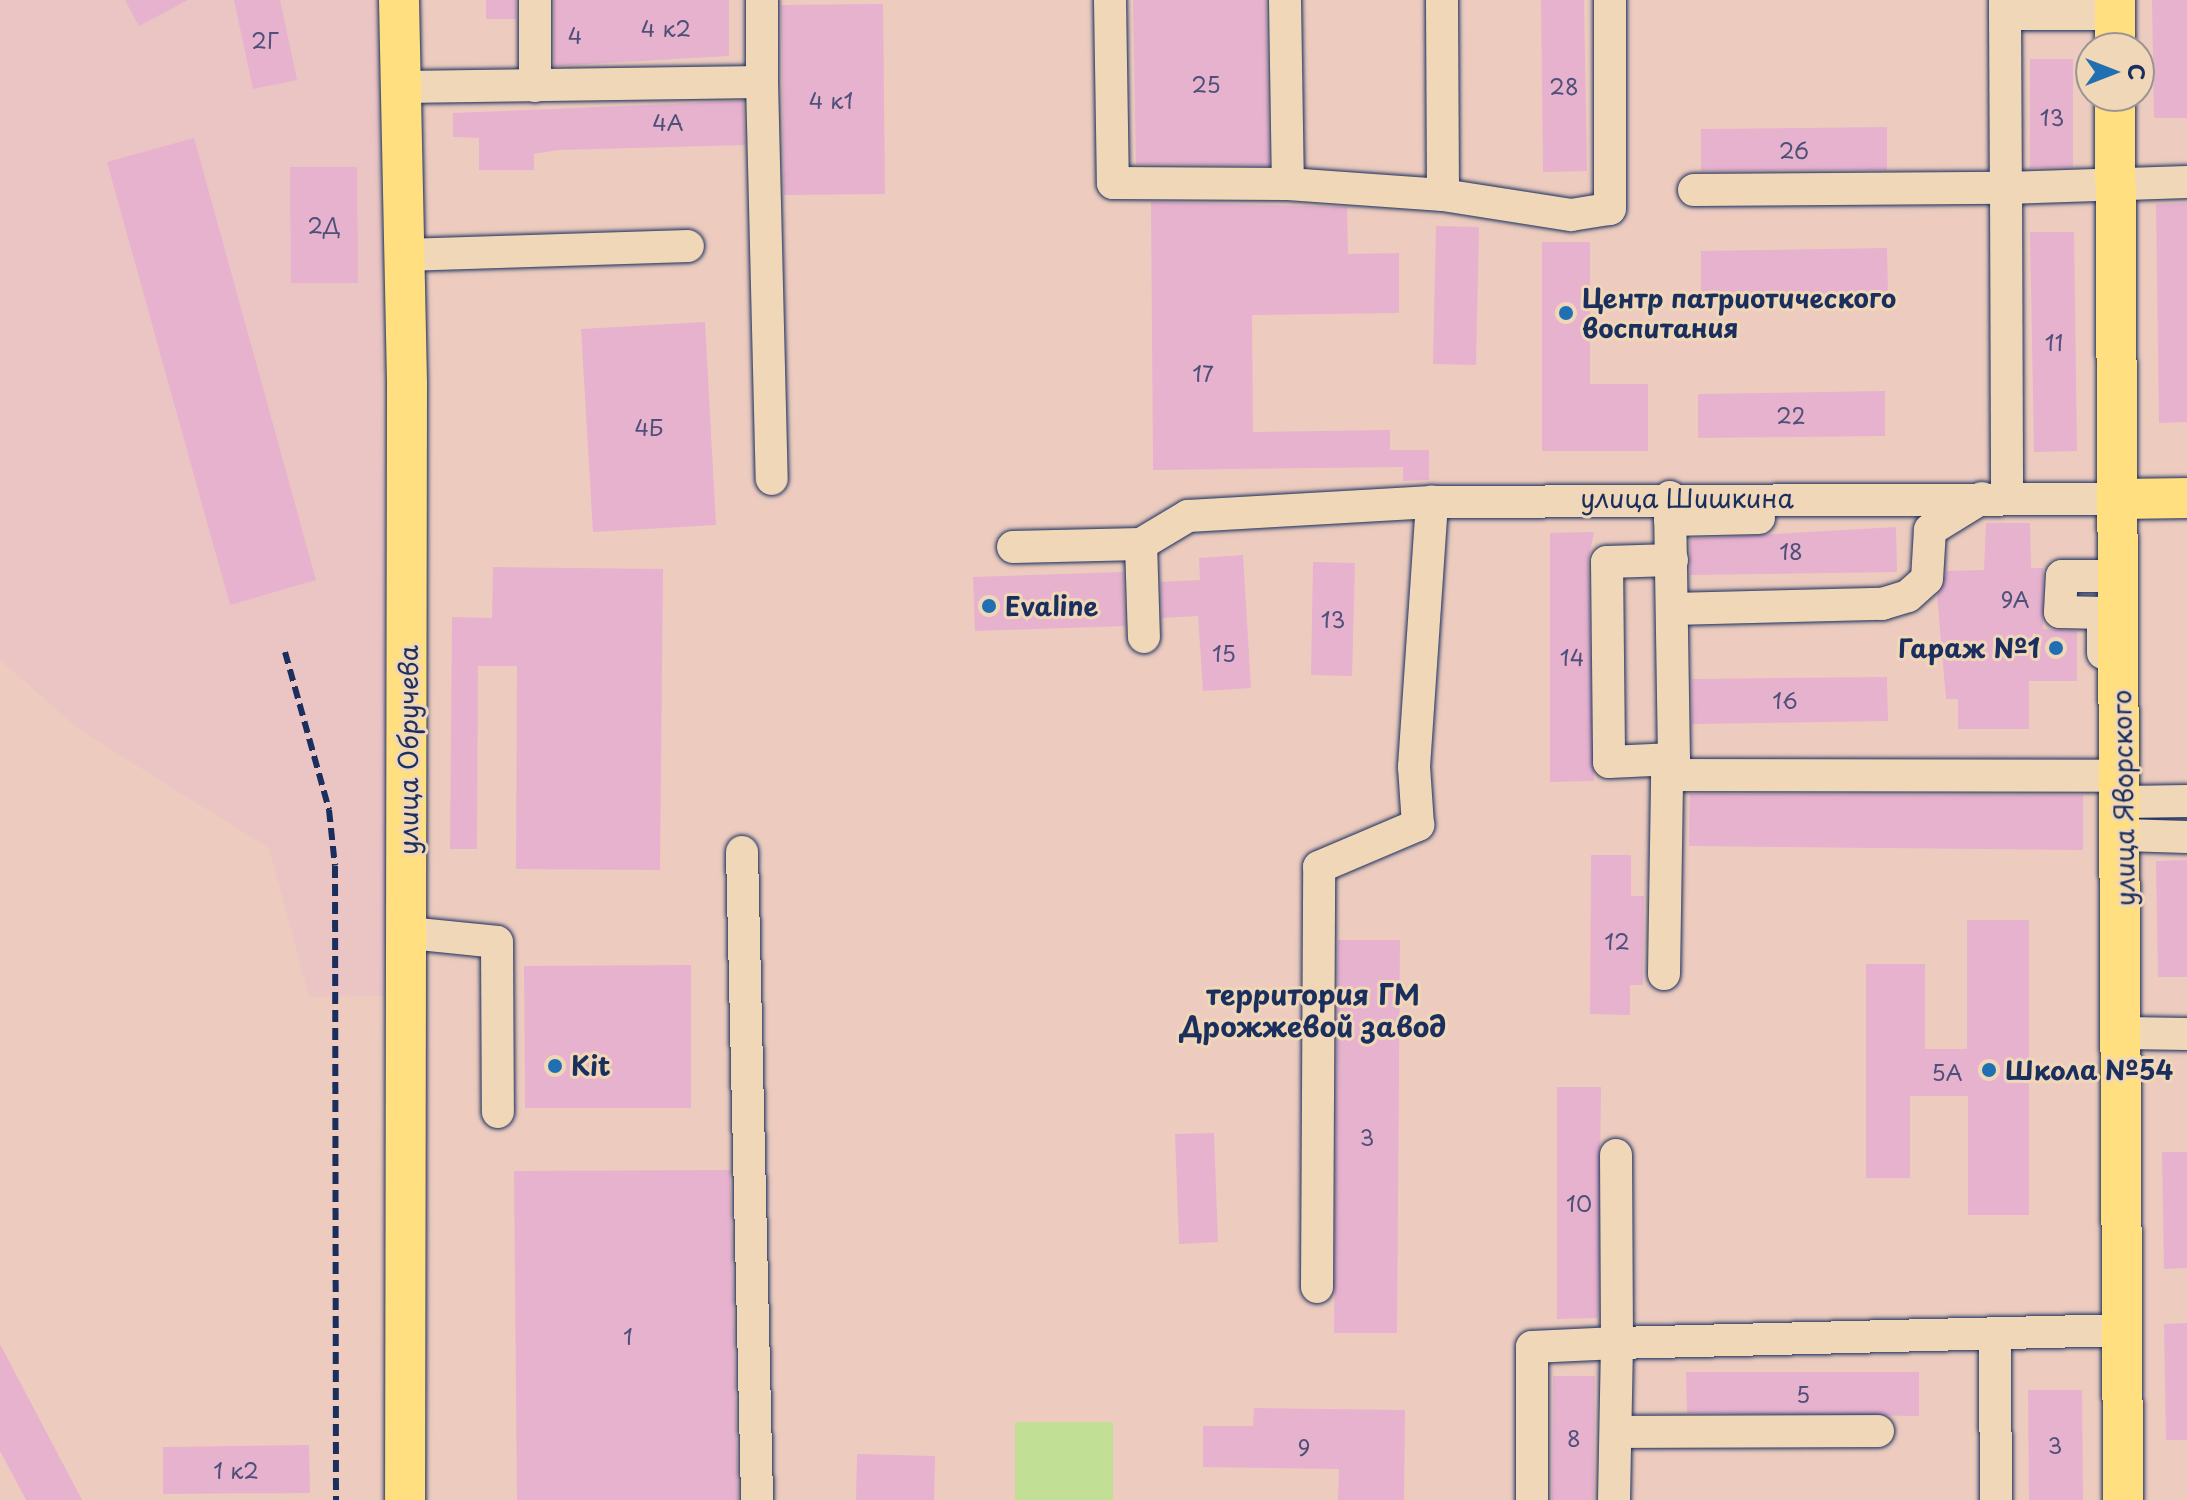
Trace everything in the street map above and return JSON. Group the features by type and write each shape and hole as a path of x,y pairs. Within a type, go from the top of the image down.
{"main road":[{"name":"улица Обручева","path":"399,0 409,933 405,1500"},
{"name":"улица Яворского","path":"2115,112 2124,804 2123,1500"},
{"name":"улица Шишкина","path":"2121,499 2187,498"}],"street":[{"path":"535,0 535,86"},
{"path":"762,0 772,479"},
{"path":"1110,0 1113,183 1288,184 1443,195 1539,212 1610,209 1610,0"},
{"path":"1285,0 1288,184"},
{"path":"1442,0 1443,195"},
{"path":"1930,530 1994,498 2006,188 2005,7 2115,21"},
{"path":"401,87 762,82"},
{"path":"1694,190 2006,188 2187,182"},
{"path":"404,255 688,246"},
{"name":"улица Шишкина","path":"1141,544 1188,516 1432,502 1670,508 1994,498 2121,499"},
{"path":"1317,1287 1319,867 1418,825 1414,767 1432,502"},
{"path":"1664,974 1671,767 1670,508 1904,515 1930,530"},
{"path":"1672,609 1882,604 1908,596 1927,579 1930,530"},
{"path":"1013,547 1141,544 1144,637"},
{"path":"1672,560 1607,562 1609,762 2124,804 2187,801"},
{"path":"2120,576 2062,576 2060,612 2103,613 2103,673 2121,675"},
{"path":"2124,804 2187,837"},
{"path":"742,852 757,1500"},
{"path":"409,933 497,942 498,1112"},
{"path":"2125,1033 2187,1034"},
{"path":"1614,1500 1616,1155"},
{"path":"1532,1500 1532,1347 2122,1330"},
{"path":"1995,1334 1996,1500"},
{"path":"1616,1432 1878,1431"}],"shaded area":[{"path":"0,0 377,0 389,996 309,997 269,848 81,731 0,660"}],"green space":[{"path":"1015,1422 1113,1422 1113,1500 1015,1500"}],"building":[{"path":"125,0 188,0 139,26"},
{"path":"234,0 280,0 297,80 253,89"},
{"path":"486,0 516,0 516,19 486,19"},
{"path":"554,0 729,0 729,56 554,66"},
{"path":"1133,0 1266,0 1269,165 1136,164"},
{"path":"1541,0 1584,0 1587,171 1543,172"},
{"path":"2152,0 2187,0 2187,118 2154,118 2155,32 2153,32"},
{"path":"883,4 885,194 784,195 781,5"},
{"path":"2030,59 2073,59 2073,167 2030,168"},
{"path":"743,101 745,145 558,150 534,154 534,170 479,170 479,138 453,137 453,113"},
{"path":"1887,127 1887,170 1701,171 1701,129"},
{"path":"194,138 316,580 230,605 107,162"},
{"path":"290,167 357,167 358,283 291,283"},
{"path":"1151,202 1347,207 1348,254 1399,253 1399,313 1252,315 1253,432 1390,430 1390,450 1429,450 1429,480 1403,481 1403,467 1153,470"},
{"path":"2187,203 2187,422 2159,423 2156,204"},
{"path":"1436,226 1479,227 1476,365 1433,364"},
{"path":"2030,232 2074,232 2077,451 2034,452"},
{"name":"Центр патриотического воспитания","path":"1542,242 1590,242 1590,384 1648,384 1648,451 1542,451"},
{"path":"1887,248 1888,293 1701,296 1701,251"},
{"path":"705,322 716,525 593,532 581,329"},
{"path":"1885,391 1885,436 1698,438 1698,394"},
{"path":"1986,523 2030,523 2031,568 2043,568 2043,629 2077,631 2077,681 2029,681 2029,729 1958,729 1958,699 1946,699 1937,595 1947,571 1984,570"},
{"path":"1896,527 1897,572 1690,575 1690,539"},
{"path":"1594,532 1588,562 1594,781 1550,782 1550,533"},
{"path":"1243,555 1251,688 1203,691 1198,616 1162,618 1161,582 1200,580 1199,558"},
{"path":"1313,562 1355,563 1352,676 1311,675"},
{"path":"493,567 663,569 660,870 516,869 517,666 478,666 477,849 450,849 452,617 492,618"},
{"path":"1123,572 1125,626 975,631 973,577"},
{"path":"1887,677 1888,721 1692,724 1692,679"},
{"path":"1690,794 2083,795 2083,850 1689,846"},
{"path":"1591,855 1631,855 1631,896 1644,896 1643,985 1630,985 1630,1015 1590,1014"},
{"path":"2187,860 2187,977 2158,977 2156,861"},
{"path":"1967,920 2029,920 2029,1215 1968,1215 1968,1096 1910,1096 1910,1178 1866,1178 1866,964 1925,964 1925,1049 1967,1049"},
{"path":"1338,940 1400,940 1397,1333 1334,1333"},
{"path":"691,965 691,1108 525,1108 524,966"},
{"path":"1557,1087 1601,1087 1598,1318 1557,1319"},
{"path":"1214,1133 1218,1242 1179,1244 1175,1134"},
{"path":"2162,1152 2187,1152 2187,1268 2164,1269"},
{"path":"730,1170 738,1500 517,1500 514,1171"},
{"path":"2187,1323 2187,1440 2166,1440 2164,1324"},
{"path":"0,1344 82,1500 26,1500 0,1451"},
{"path":"1686,1372 1919,1372 1919,1416 1687,1413"},
{"path":"1553,1376 1595,1376 1594,1500 1552,1500"},
{"path":"2028,1390 2082,1390 2083,1500 2029,1500"},
{"path":"1254,1408 1405,1410 1404,1500 1338,1500 1339,1469 1203,1467 1203,1426 1253,1426"},
{"path":"309,1445 310,1493 163,1494 163,1447"},
{"path":"857,1454 935,1456 934,1500 856,1500"}],"railway":[{"path":"285,652 329,810 335,866 336,1500"}],"place":[{"name":"Центр патриотического воспитания","path":"1566,313"},
{"name":"Evaline","path":"989,606"},
{"name":"Гараж №1","path":"2056,648"},
{"name":"Kit","path":"555,1066"},
{"name":"Школа №54","path":"1989,1070"}],"district":[{"name":"территория ГМ Дрожжевой завод","path":"1313,1010"}]}
